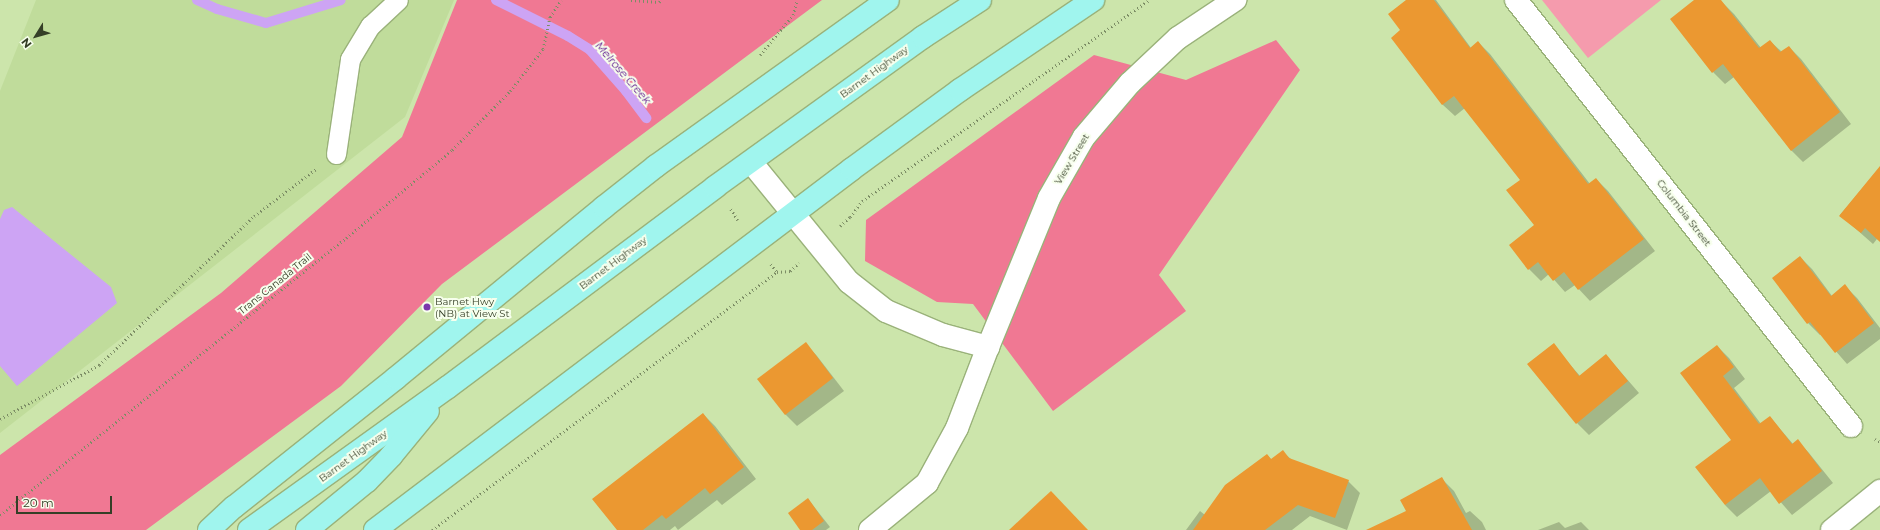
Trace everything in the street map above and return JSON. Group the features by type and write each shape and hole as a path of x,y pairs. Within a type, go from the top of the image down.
{"main road":[{"path":"209,530 234,507 396,378 609,202 656,166 888,0"},
{"name":"Barnet Highway","path":"249,530 448,387 715,187 923,37 980,0"},
{"path":"376,530 792,214 960,90 1093,0"},
{"path":"307,530 359,488 379,468 448,387"}],"street":[{"name":"View Street","path":"870,530 927,484 957,428 988,347 1049,198 1084,137 1130,82 1178,38 1235,0"},
{"name":"Columbia Street","path":"1516,0 1851,426"},
{"path":"751,162 849,282 886,311 943,335 988,347"},
{"path":"1832,530 1880,491"}],"lane":[{"path":"336,154 350,60 370,26 398,0"}],"path":[{"name":"Trans Canada Trail","path":"0,515 346,238 452,150 510,91 543,49 550,17 561,0"},
{"path":"631,0 659,2 661,0"},
{"path":"843,223 850,217 862,201 1150,0"},
{"path":"0,419 98,364 254,216 336,154"},
{"path":"715,187 777,272"},
{"path":"432,530 777,272 790,271 798,264"}],"shaded area":[{"path":"36,0 454,0 405,117 0,433 0,91"},
{"path":"457,0 822,0 442,284 341,386 146,530 0,530 0,455 221,293 402,137"},
{"path":"1542,0 1661,0 1588,58"},
{"path":"1276,40 1300,70 1159,275 1186,311 1053,411 973,304 937,302 865,261 866,220 1094,55 1186,80"},
{"path":"12,207 111,287 117,303 17,386 0,366 0,219 4,210"}],"building":[{"path":"1406,0 1434,0 1470,48 1478,41 1588,184 1596,178 1644,239 1578,290 1564,272 1553,281 1538,262 1528,270 1509,245 1534,225 1506,190 1520,180 1454,96 1442,105 1391,38 1400,30 1388,14"},
{"path":"1694,0 1721,0 1759,48 1770,40 1780,52 1789,46 1840,112 1791,151 1723,64 1712,73 1670,19"},
{"path":"1880,166 1880,242 1865,228 1861,233 1839,216"},
{"path":"1800,256 1831,296 1845,284 1874,323 1835,353 1810,322 1807,324 1772,278"},
{"path":"806,342 833,378 785,415 757,379"},
{"path":"1554,343 1579,376 1606,354 1628,381 1576,424 1527,364"},
{"path":"1717,345 1734,367 1723,376 1759,424 1770,416 1792,444 1798,439 1822,471 1779,504 1760,478 1725,505 1695,467 1731,440 1680,373"},
{"path":"703,413 744,467 710,494 705,488 666,519 662,515 643,530 617,530 592,499"},
{"path":"1283,450 1289,458 1349,480 1335,518 1298,505 1265,530 1193,530 1225,485 1267,454 1271,459"},
{"path":"1442,477 1472,530 1366,530 1406,511 1400,500"},
{"path":"1051,491 1088,530 1009,530 1040,501"},
{"path":"808,498 824,521 812,530 800,530 788,513"}],"waterway":[{"path":"197,0 217,9 266,23 341,0"},
{"name":"Melrose Creek","path":"496,0 568,36 590,50 626,91 646,118"}],"place":[{"name":"Barnet Hwy (NB) at View St","path":"427,307"}]}
